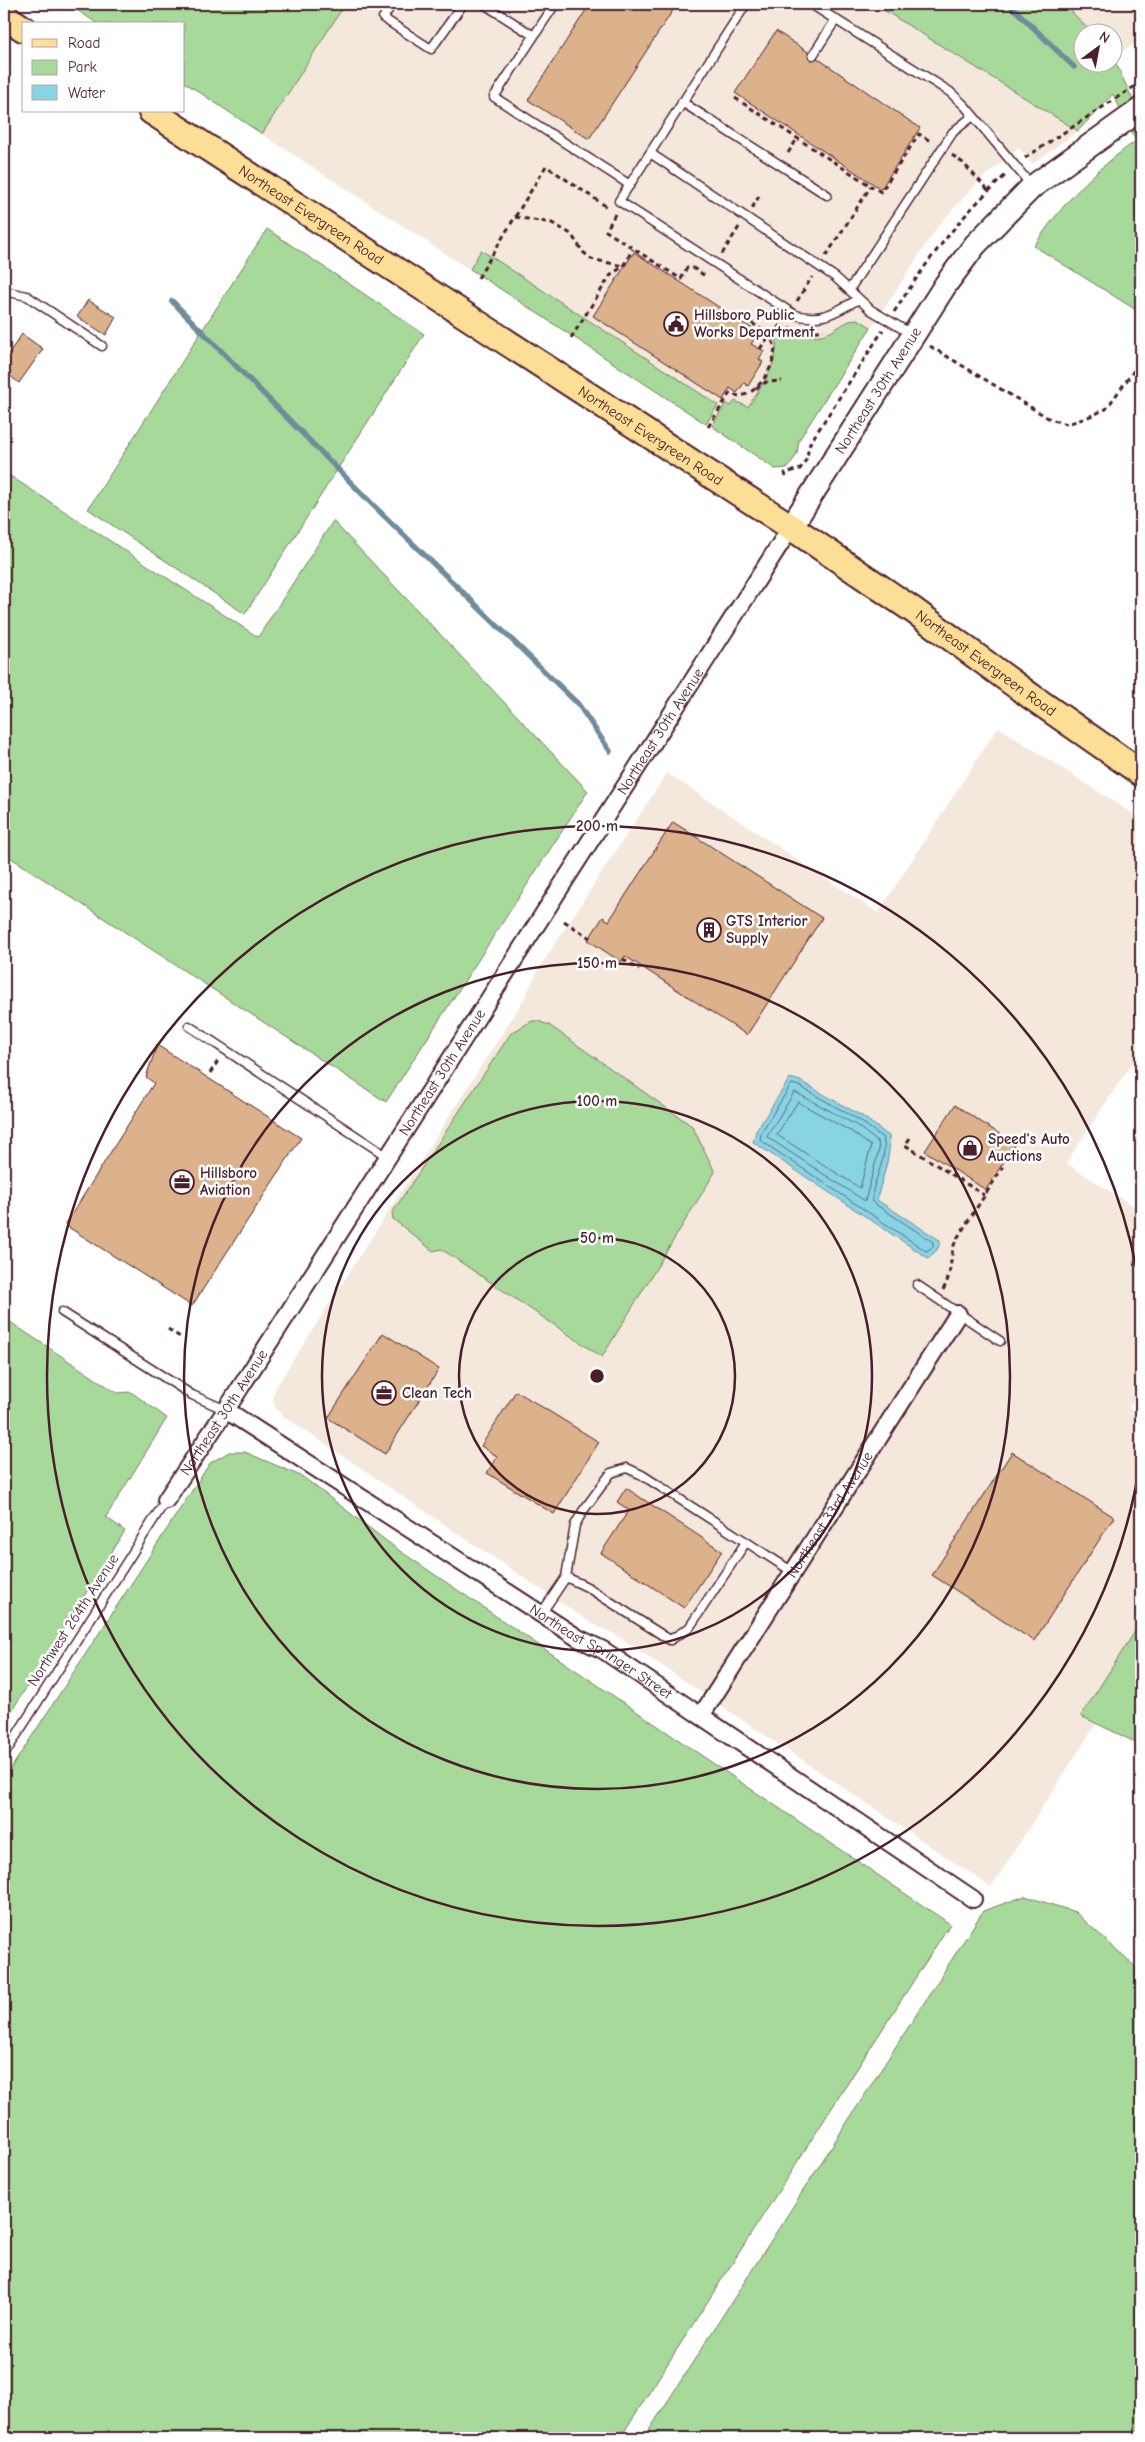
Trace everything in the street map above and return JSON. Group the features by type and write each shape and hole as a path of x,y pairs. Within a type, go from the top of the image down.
{"main road":[{"path":"4,16 22,28"},
{"name":"Northeast Evergreen Road","path":"153,112 791,527 913,610 1032,697 1141,773"}],"street":[{"name":"Northeast 30th Avenue","path":"166,1500 226,1410 791,527 922,341 946,284 975,245 1032,187 1141,109"},
{"name":"Northeast 33rd Avenue","path":"701,1716 958,1314"},
{"name":"Northeast Springer Street","path":"226,1410 578,1638 603,1650 973,1899"}],"lane":[{"path":"392,4 383,18 431,49 463,4"},
{"path":"484,4 534,36"},
{"path":"555,4 494,97 630,185"},
{"path":"746,4 619,202 795,315 812,319 838,310 859,299"},
{"path":"811,4 950,92 973,116 1032,187"},
{"path":"813,55 836,19"},
{"path":"682,102 826,195"},
{"path":"849,290 952,132 973,116"},
{"path":"650,153 835,277 871,310 922,341"},
{"path":"4,291 27,296 102,346"},
{"path":"189,1026 388,1157"},
{"path":"917,1285 1000,1341"},
{"path":"62,1312 192,1395 226,1410"},
{"path":"541,1614 566,1577 575,1525 583,1511 611,1473 626,1468 642,1475 793,1572"},
{"name":"Northwest 264th Avenue","path":"4,1755 166,1500"},
{"path":"566,1577 587,1586 670,1640 689,1628 746,1542"}],"path":[{"path":"1024,159 1141,82"},
{"path":"735,98 871,186"},
{"path":"788,153 797,138"},
{"path":"478,278 546,166 614,212 616,216 606,231 681,279 687,268 693,268 707,277"},
{"path":"750,210 761,194"},
{"path":"514,217 552,223 571,234 583,252 591,259 623,266"},
{"path":"721,255 739,228"},
{"path":"571,338 610,276 623,266 633,249"},
{"path":"795,304 813,276"},
{"path":"735,314 768,336 774,346 774,356 756,390"},
{"path":"760,349 768,336 775,332 782,322"},
{"path":"922,341 1050,419 1067,424 1106,409 1135,369 1141,366"},
{"path":"708,427 730,393 736,397 746,396 766,382 782,380"},
{"path":"564,921 590,938"},
{"path":"623,959 639,970"},
{"path":"210,1073 218,1061"},
{"path":"910,1138 906,1145 984,1195"},
{"path":"943,1291 952,1271 952,1249 956,1240 1003,1167"},
{"path":"168,1329 180,1337"}],"shaded area":[{"path":"344,4 874,4 1078,131 1032,164 1019,148 978,182 938,226 799,440 797,454 788,468 775,469 262,134"},
{"path":"1060,4 1141,4 1141,39 1122,52 1122,22 1081,22 1070,10"},
{"path":"998,727 1141,819 1141,1050 1066,1163 1141,1211 1141,1389 1129,1408 1141,1416 1141,1622 1081,1716 1096,1724 991,1887 616,1635 591,1623 283,1416 275,1408 273,1396 276,1387 524,999 541,965 667,773 878,913"}],"green space":[{"path":"68,4 345,4 262,134 185,83 185,22 95,22"},
{"path":"874,4 1060,4 1070,10 1081,22 1072,22 1072,72 1120,72 1141,117 1141,313 1034,246 1056,216 1080,189 1106,164 1136,141 1113,94 1078,131"},
{"path":"267,229 424,334 245,614 88,509"},
{"path":"481,250 718,405 706,424 470,269"},
{"path":"857,319 871,327 799,440 797,454 788,468 775,469 712,426 726,403 731,406 735,401 748,407 772,365 775,357 776,337 784,332 806,336 822,335 849,321"},
{"path":"4,472 258,637 333,521 588,791 386,1102 8,856 4,858"},
{"path":"532,1021 549,1025 692,1126 715,1172 602,1357 441,1249 433,1251 393,1219 392,1213 511,1033"},
{"path":"4,1318 117,1393 131,1392 167,1418 106,1517 125,1531 4,1723"},
{"path":"229,1452 245,1452 303,1477 397,1549 950,1924 620,2438 4,2438 4,1779 210,1463"},
{"path":"1141,1622 1141,1745 1081,1716"},
{"path":"1025,1896 1075,1912 1141,1972 1141,2438 644,2438 983,1911"}],"water":[{"path":"790,1078 800,1081 862,1116 889,1136 888,1160 877,1200 941,1241 937,1250 928,1258 753,1142 756,1131"}],"building":[{"path":"590,4 677,4 589,139 528,100"},
{"path":"776,31 808,52 810,59 817,58 920,128 881,189 735,93"},
{"name":"Hillsboro Public Works Department","path":"634,252 759,333 751,344 764,351 759,359 763,362 748,386 744,383 737,393 730,388 723,400 593,316"},
{"path":"88,300 116,317 106,335 77,317"},
{"path":"22,334 43,349 19,383 4,371 4,360"},
{"name":"GTS Interior Supply","path":"673,822 822,918 747,1035 625,956 621,962 588,940 603,917 609,921"},
{"name":"Hillsboro Aviation","path":"157,1045 301,1138 192,1306 65,1225 154,1083 146,1077"},
{"name":"Speed's Auto Auctions","path":"955,1105 1015,1144 986,1190 925,1151"},
{"name":"Clean Tech","path":"383,1333 439,1369 385,1454 328,1418"},
{"path":"516,1391 599,1442 554,1514 487,1473 497,1456 481,1446"},
{"path":"1012,1452 1114,1517 1034,1641 932,1575"},
{"path":"626,1488 722,1551 684,1608 601,1553 629,1510 617,1502"}],"waterway":[{"path":"1009,4 1072,65"},
{"path":"172,301 373,505 578,704 610,751"}],"place":[{"name":"Hillsboro Public Works Department","path":"676,324"},
{"name":"GTS Interior Supply","path":"709,930"},
{"name":"Speed's Auto Auctions","path":"970,1148"},
{"name":"Hillsboro Aviation","path":"182,1182"},
{"name":"Clean Tech","path":"384,1393"}]}
